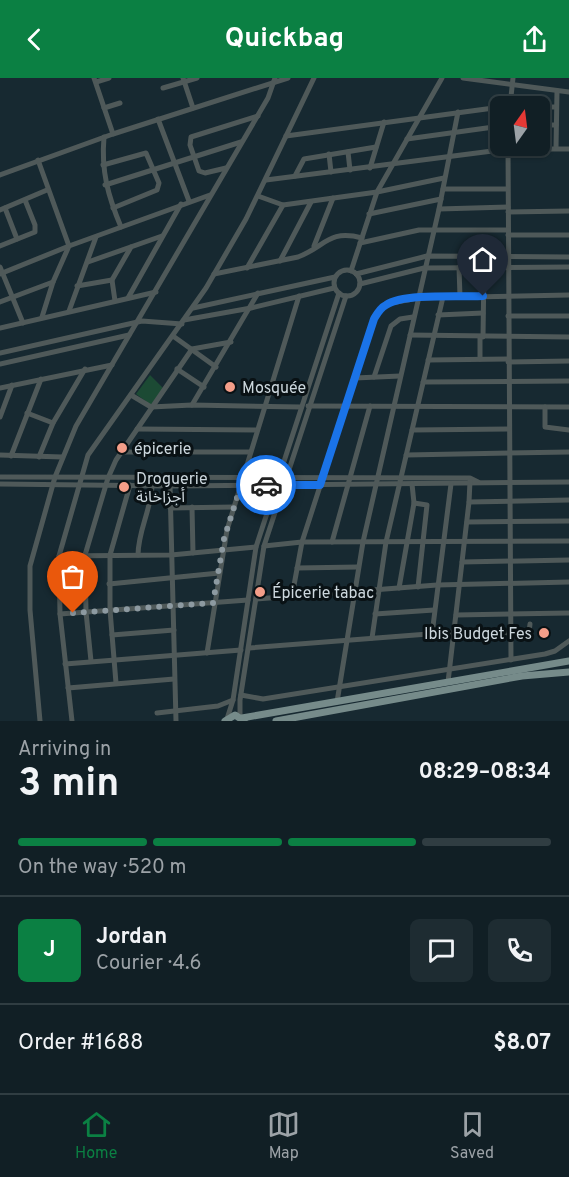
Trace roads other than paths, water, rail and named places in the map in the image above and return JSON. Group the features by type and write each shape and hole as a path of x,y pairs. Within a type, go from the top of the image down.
{"main road":[{"path":"226,720 232,715 242,719 569,661"},
{"path":"276,721 522,676 569,672"}],"street":[{"path":"109,78 95,80 113,134"},
{"path":"164,88 196,78"},
{"path":"0,175 104,137 288,78"},
{"path":"72,721 60,614 59,556 81,477 92,448 183,322 214,274 258,196 314,78"},
{"path":"360,284 354,272 361,240 377,192 442,78"},
{"path":"463,78 569,92"},
{"path":"510,96 513,78"},
{"path":"184,80 193,108"},
{"path":"40,721 29,604 30,566 62,457 76,426 258,116 276,80"},
{"path":"556,148 557,91"},
{"path":"104,108 120,103"},
{"path":"550,107 556,107"},
{"path":"286,136 490,108"},
{"path":"337,702 363,542 439,209 458,112"},
{"path":"226,168 202,173 190,145 191,137 258,116"},
{"path":"158,119 189,201"},
{"path":"370,168 384,122"},
{"path":"550,125 556,125"},
{"path":"407,139 490,128"},
{"path":"104,137 105,185 121,227"},
{"path":"105,185 242,142"},
{"path":"295,176 304,159 376,147"},
{"path":"550,148 569,149"},
{"path":"266,180 370,168 490,150"},
{"path":"348,152 350,170"},
{"path":"103,165 143,153 148,154 159,183 157,190 113,208"},
{"path":"329,154 331,172"},
{"path":"508,156 509,632 511,660"},
{"path":"38,160 69,246 53,282 42,317"},
{"path":"258,196 283,205 377,192 444,178"},
{"path":"442,189 507,189"},
{"path":"17,239 2,209 47,190"},
{"path":"23,323 1,272 210,195"},
{"path":"313,248 333,198"},
{"path":"369,214 441,199"},
{"path":"0,246 33,233 35,230 25,200"},
{"path":"280,261 311,202"},
{"path":"128,298 181,204"},
{"path":"247,268 283,205"},
{"path":"439,209 569,211"},
{"path":"214,274 305,254 335,236 343,235 361,240 434,229 569,235"},
{"path":"88,262 162,236"},
{"path":"69,311 96,237"},
{"path":"115,301 112,280 130,248"},
{"path":"334,288 335,278 340,272 354,272 427,256 569,257"},
{"path":"459,267 460,297"},
{"path":"480,359 483,267"},
{"path":"334,288 346,296 355,293 360,284 424,268 569,267"},
{"path":"192,308 335,278"},
{"path":"77,286 112,280"},
{"path":"0,302 53,282"},
{"path":"0,353 150,321 183,322 334,288"},
{"path":"0,328 156,292"},
{"path":"226,720 233,700 256,547 339,293"},
{"path":"192,405 258,294"},
{"path":"292,596 302,542 374,319 381,309 393,302 418,298 569,295"},
{"path":"207,653 223,549 242,478 267,405 299,296"},
{"path":"242,719 241,694 264,546 308,406 346,296"},
{"path":"372,638 387,542 443,297"},
{"path":"438,315 483,314"},
{"path":"508,316 569,316"},
{"path":"374,377 391,326 400,319 413,317"},
{"path":"0,364 129,334"},
{"path":"410,335 569,337"},
{"path":"173,336 216,367"},
{"path":"91,661 86,612 85,555 108,478 121,452 192,349 231,342"},
{"path":"428,360 569,361"},
{"path":"0,388 112,365"},
{"path":"39,457 53,423 85,369"},
{"path":"177,369 204,387"},
{"path":"355,378 400,376"},
{"path":"11,456 41,379"},
{"path":"423,381 569,381"},
{"path":"0,417 12,385"},
{"path":"131,394 151,407 301,406"},
{"path":"308,406 569,407"},
{"path":"332,542 370,406"},
{"path":"545,407 545,427 569,430"},
{"path":"27,413 53,423"},
{"path":"137,429 257,430"},
{"path":"412,430 509,429"},
{"path":"121,452 250,452"},
{"path":"406,455 569,452"},
{"path":"0,455 62,457"},
{"path":"0,477 349,477 376,481"},
{"path":"0,484 170,486 348,485 376,481 569,482"},
{"path":"401,481 412,484 451,484 470,481"},
{"path":"448,682 470,481"},
{"path":"399,588 414,503 412,484"},
{"path":"432,634 451,484"},
{"path":"116,683 110,610 110,555 130,485"},
{"path":"138,555 138,544 150,505 152,486"},
{"path":"170,486 176,721"},
{"path":"469,502 569,500"},
{"path":"414,503 427,505 418,587"},
{"path":"192,507 194,553"},
{"path":"170,508 234,507"},
{"path":"467,522 569,520"},
{"path":"264,546 302,542 569,541"},
{"path":"59,556 171,555 256,547"},
{"path":"462,562 569,560"},
{"path":"297,568 358,567"},
{"path":"109,584 172,580 219,573"},
{"path":"256,599 437,585 569,582"},
{"path":"60,614 248,600"},
{"path":"375,614 435,610"},
{"path":"456,615 569,613"},
{"path":"249,648 454,632 529,632 530,624"},
{"path":"112,635 174,630"},
{"path":"241,694 258,700 340,688 552,652 569,641"},
{"path":"65,664 241,650"},
{"path":"68,688 174,679"},
{"path":"157,713 218,706 233,700"}],"place":[{"name":"Mosquée","path":"230,387"},
{"name":"épicerie","path":"122,448"},
{"name":"Droguerie أجزاخانة","path":"124,487"},
{"name":"Épicerie tabac","path":"260,592"},
{"name":"Ibis Budget Fes","path":"544,633"}]}
